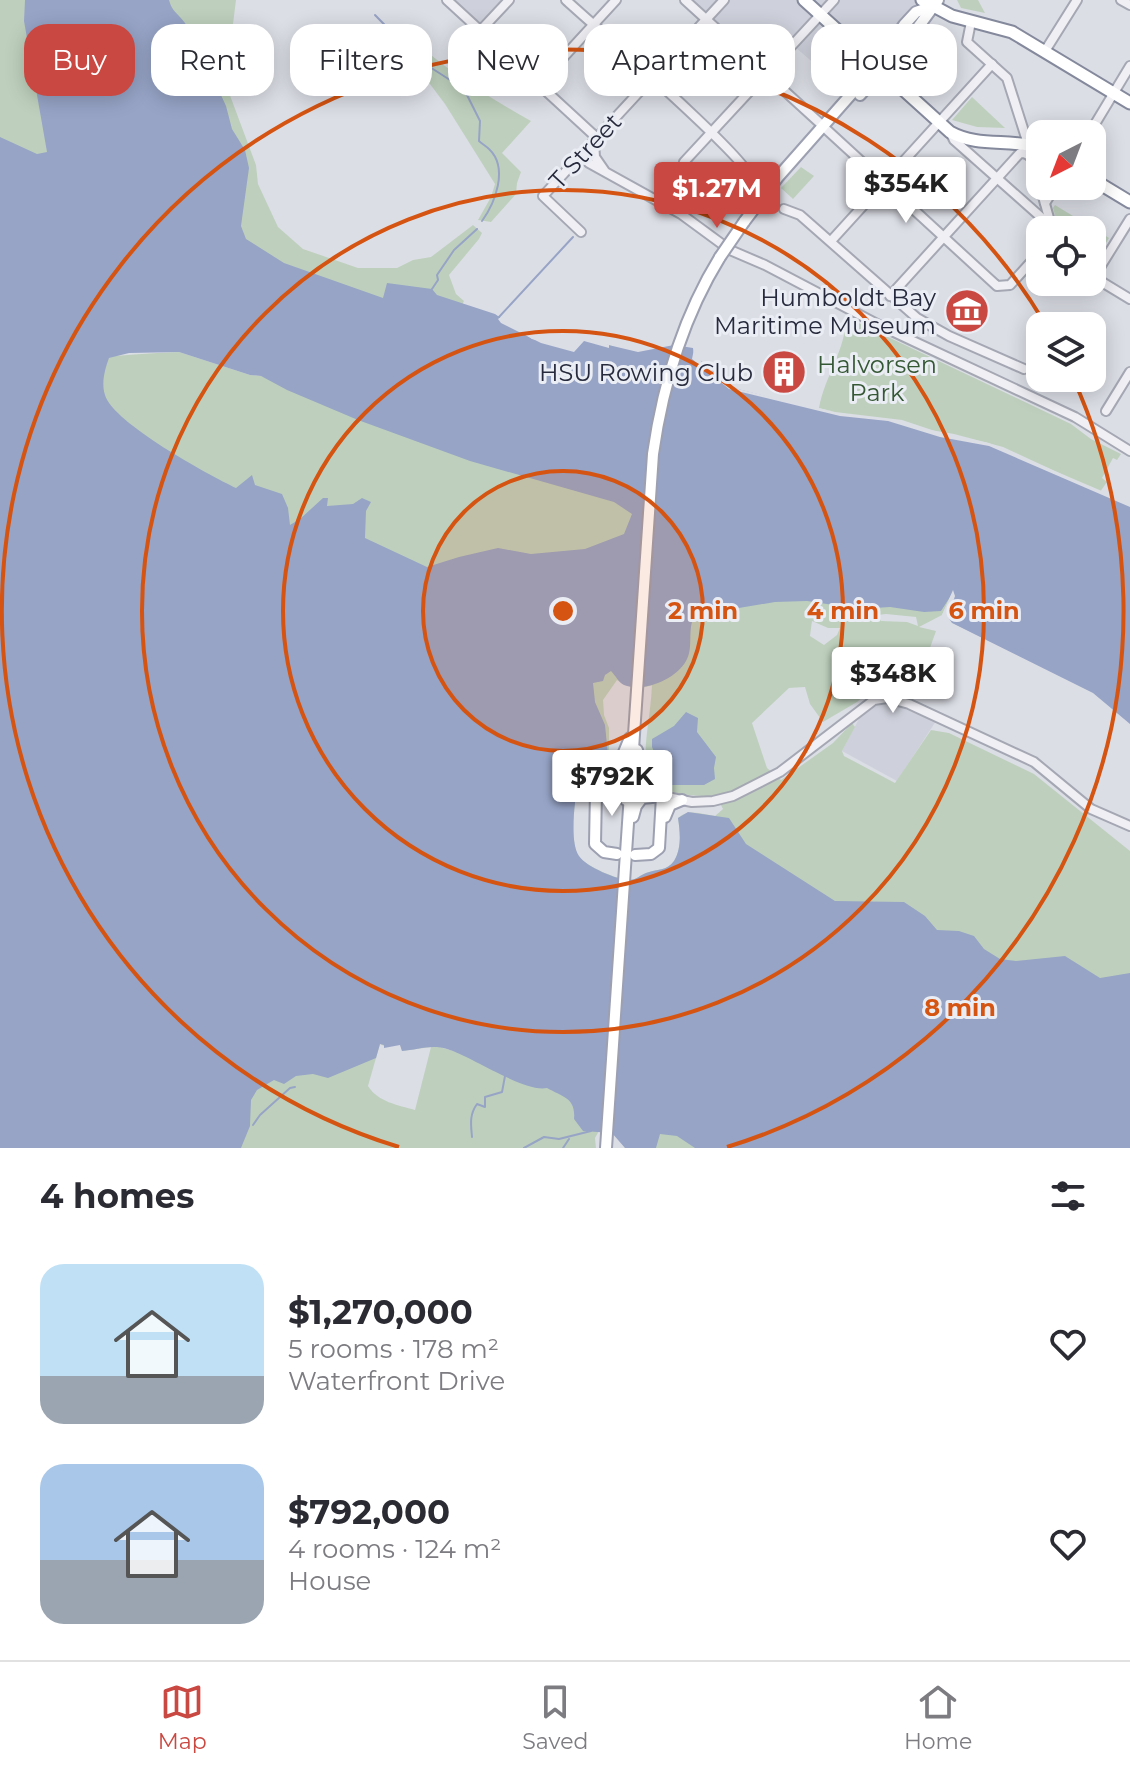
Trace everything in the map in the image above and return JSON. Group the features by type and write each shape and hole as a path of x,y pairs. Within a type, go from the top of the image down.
{"highway":[{"path":"804,0 830,24"},
{"path":"931,2 971,22 1012,32 1130,103"},
{"path":"908,96 950,132 976,142 1026,147"},
{"path":"1106,187 1130,202"}],"main road":[{"path":"920,24 930,13 931,2"},
{"path":"606,1148 653,454 663,397 677,349 717,262 768,192 854,96"},
{"path":"635,725 620,762 596,790 595,841 602,851 651,854 658,849 668,807 682,800"},
{"path":"635,725 640,768 648,784 662,796 662,826"},
{"path":"604,780 615,777 622,783 628,817"},
{"path":"626,853 639,800 645,796 662,796"}],"street":[{"path":"447,0 473,24"},
{"path":"487,24 509,0"},
{"path":"566,0 592,24"},
{"path":"594,24 616,0"},
{"path":"685,0 710,24"},
{"name":"T Street","path":"702,24 724,0"},
{"path":"795,42 834,0"},
{"path":"1045,51 1077,0"},
{"path":"1121,0 1130,5"},
{"path":"971,22 967,42 1007,78 1026,133"},
{"path":"568,52 584,35"},
{"path":"831,241 992,64"},
{"path":"1098,120 1130,66"},
{"path":"550,96 596,140 595,157 605,172"},
{"name":"T Street","path":"581,232 543,196 636,96"},
{"path":"670,96 748,169 750,177"},
{"path":"684,162 745,96"},
{"path":"790,96 997,286 1010,285 1026,267"},
{"path":"950,132 954,140 1039,216"},
{"path":"890,296 1020,153 1026,150"},
{"path":"581,156 681,214 730,250 881,326 1075,417 1130,451"},
{"path":"1044,200 1049,216"},
{"path":"784,209 796,212 912,315 937,330 1024,369"},
{"path":"1106,256 1130,219"},
{"path":"1106,284 1130,299"},
{"path":"1106,411 1130,372"},
{"path":"1121,387 1130,392"},
{"path":"662,796 713,801 747,790 801,757 868,704 887,698 909,704 1023,756 1045,770 1091,809 1130,826"}],"shaded area":[{"path":"451,0 506,0 483,24 477,24"},
{"path":"689,0 928,0 908,24 811,24 811,61 795,47 795,24 715,24"},
{"path":"889,703 936,721 897,781 842,751 860,717 876,706"}],"green space":[{"path":"0,0 66,0 65,24 24,24 24,96 63,96 62,134 0,292"},
{"path":"112,0 236,0 233,24 151,24 151,96 230,96 256,165 258,184 278,227 303,249 358,268 397,268 413,260 431,257 473,225 482,233 449,275 456,294 464,301 462,305 500,317 501,323 531,340 574,352 584,341 639,355 677,349 670,373 564,354 451,315 388,300 381,303 237,267 203,250 187,250 141,228 117,212 113,200 106,198 105,180 97,153 96,96 135,96 135,24 108,24"},
{"path":"957,0 978,0 985,13 961,8"},
{"path":"432,56 448,68 448,96 489,96 531,121 502,153 521,172 516,194 491,222 478,220 495,184 432,87"},
{"path":"972,97 1005,128 977,127 952,120"},
{"path":"801,167 814,176 793,199 781,188"},
{"path":"1055,205 1073,216 1055,216"},
{"name":"Halvorsen Park","path":"846,317 1071,424 1091,439 1121,454 1117,460 1113,458 1102,478 1107,482 1100,492 1003,447 954,434 740,398 742,394 835,412 819,408 843,340"},
{"path":"179,352 261,376 633,500 683,599 952,593 942,615 919,627 936,631 915,690 897,683 888,675 857,702 823,722 810,704 805,687 789,688 752,723 767,768 781,780 833,743 852,723 855,727 842,751 844,756 895,783 931,730 949,733 1034,774 1130,851 1130,1013 528,863 0,367","holes":["878,615 916,617 918,626 907,622 881,621","812,621 828,628 840,628 837,635 824,645 810,636","617,680 634,687 652,685 646,750 647,766 653,779 665,789 686,795 716,796 723,809 715,816 691,812 678,818 679,845 674,861 665,868 632,880 610,875 588,864 579,857 574,841 578,782 609,756 609,728 603,700"]},
{"path":"389,1032 781,1148 625,1148 617,1136 599,1131 595,1138 596,1148 0,1148 0,1049","holes":["380,1044 400,1044 402,1051 431,1047 415,1110 383,1099 368,1086"]}],"water":[{"path":"25,0 169,0 185,24 151,24 151,96 221,96 232,129 245,150 249,168 241,226 246,239 284,263 383,298 387,283 432,289 437,295 495,314 532,339 575,350 583,339 638,352 674,345 693,348 694,355 734,388 840,415 893,421 990,444 1130,505 1130,728 1088,692 949,622 952,594 941,611 890,607 860,609 807,601 775,602 733,609 709,619 694,617 686,661 667,679 650,686 632,687 622,684 611,671 603,681 593,683 595,702 605,725 608,755 578,782 573,831 576,849 583,860 610,875 632,880 665,868 674,861 679,845 678,818 688,812 729,818 746,844 835,901 904,902 925,916 937,930 959,931 974,936 984,949 1000,959 1016,961 1065,956 1100,978 1130,973 1130,1148 695,1148 677,1136 660,1134 656,1148 625,1148 612,1133 583,1131 574,1119 571,1102 547,1088 512,1080 447,1049 430,1047 402,1051 400,1045 384,1048 380,1044 376,1058 328,1078 313,1074 296,1076 284,1084 274,1080 257,1090 251,1100 250,1126 241,1148 0,1148 0,137 37,154 47,152 37,96 135,96 135,24 25,24","holes":["179,352 261,376 358,420 470,461 614,502 632,514 624,534 585,549 531,554 498,548 427,567 365,538 366,511 371,502 362,498 353,504 327,506 328,498 323,498 290,525 282,494 255,485 252,475 236,488 185,460 125,420 112,407 103,386 109,358 129,353"]},
{"path":"686,712 698,718 697,732 716,757 715,779 704,785 669,785 652,747 652,739 674,726"}],"pier":[{"path":"502,316 526,333 558,344 573,348 584,335 609,345 609,348 584,341 574,352 541,343 501,323 498,319"},
{"path":"694,349 703,364 734,388 835,412 902,420 989,443 1130,503 1130,507 989,446 940,437 888,421 840,416 729,389 692,359"},
{"path":"953,590 955,596 948,617 952,623 1093,693 1130,724 1130,732 1082,692 946,625 942,615"}],"waterway":[{"path":"375,15 419,60 464,89 480,121 479,141 489,149 498,166 498,185 482,221"},
{"path":"432,289 438,280 437,275 454,250 477,229"},
{"path":"499,317 573,237"},
{"path":"472,1137 474,1108 477,1104 485,1107 485,1097 502,1092 505,1076"},
{"path":"253,1125 260,1115 295,1087"},
{"path":"524,1148 544,1137 559,1139 591,1131"},
{"path":"563,1148 569,1139"}],"place":[{"name":"Humboldt Bay Maritime Museum","path":"967,311"},
{"name":"HSU Rowing Club","path":"784,372"}]}
